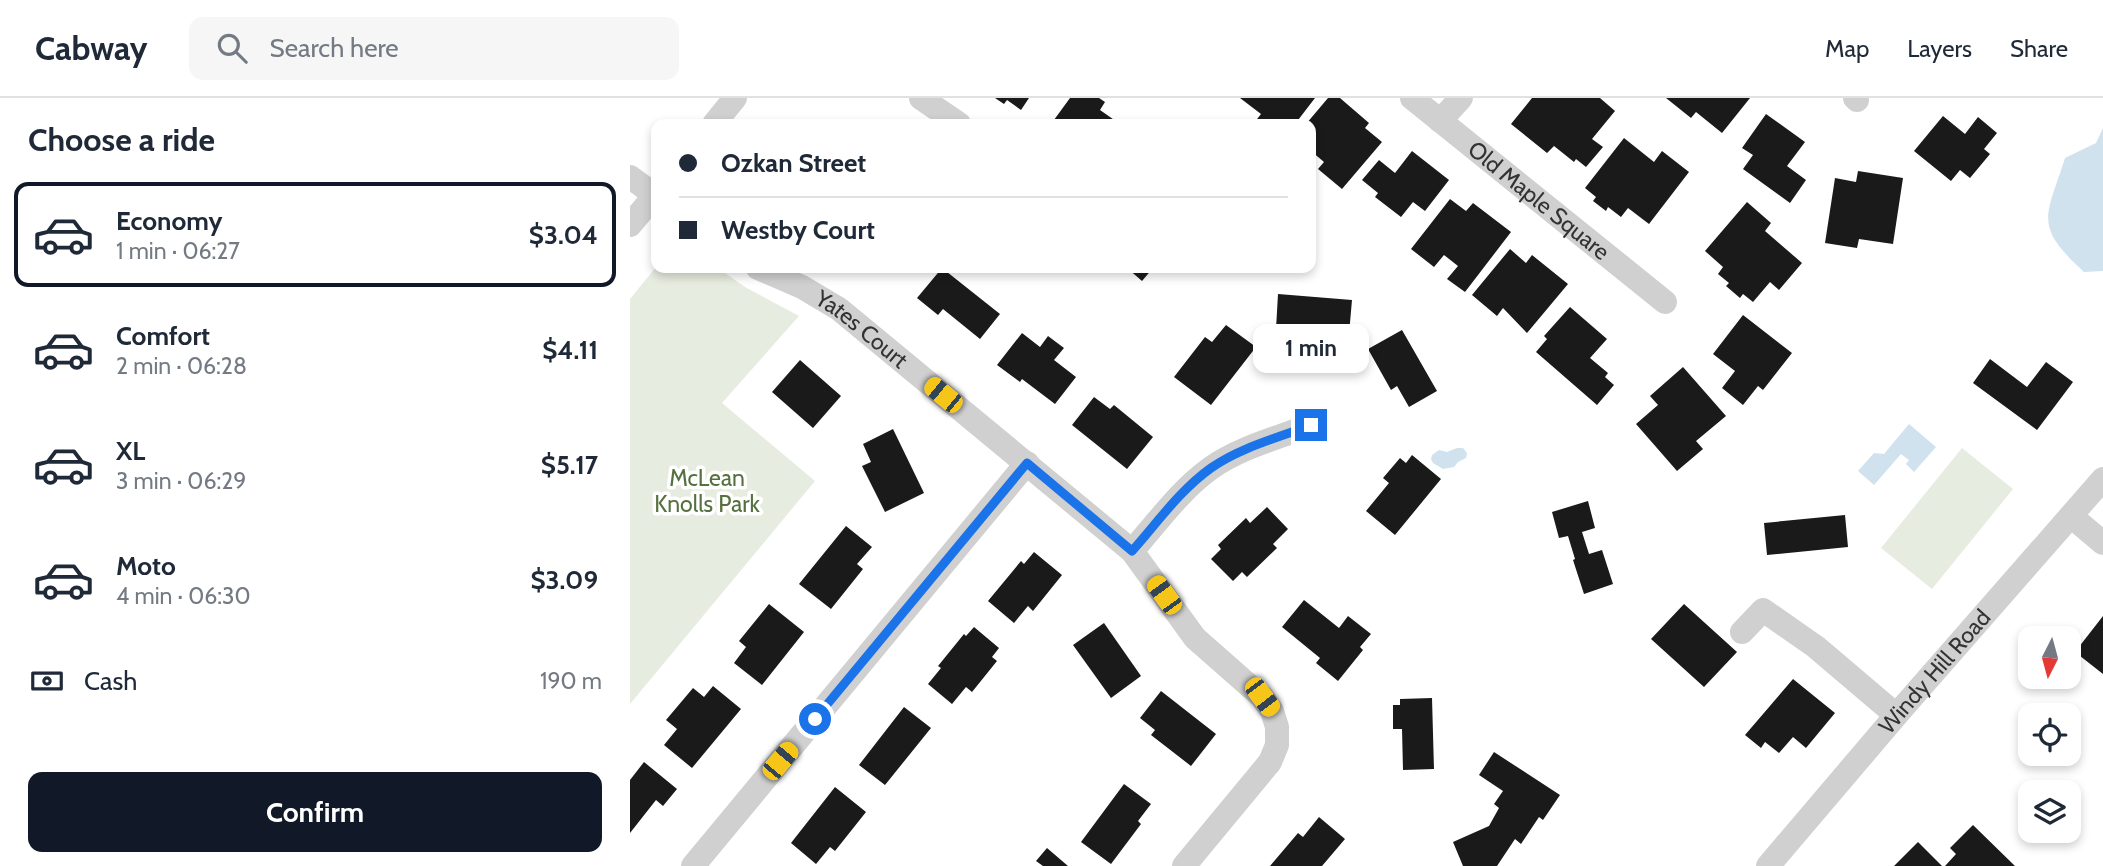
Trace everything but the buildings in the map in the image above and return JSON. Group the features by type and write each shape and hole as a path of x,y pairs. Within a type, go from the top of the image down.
{"street":[{"path":"718,119 735,98"},
{"path":"920,98 952,119"},
{"name":"Old Maple Square","path":"1412,98 1665,302"},
{"path":"1440,121 1461,98"},
{"path":"630,177 651,192"},
{"path":"630,225 651,201"},
{"name":"Yates Court","path":"770,273 802,287 839,309 1132,551 1195,638 1262,697 1272,711 1277,727 1277,745 1270,762 1184,866"},
{"path":"1132,551 1187,489 1211,468 1241,451 1311,425"},
{"path":"693,866 1027,463"},
{"name":"Windy Hill Road","path":"1768,866 1896,715 2103,480"},
{"path":"2071,516 2103,543"},
{"path":"1742,632 1763,610 1815,647 1896,715"}],"green space":[{"name":"McLean Knolls Park","path":"651,273 725,273 799,316 722,403 815,481 630,704 630,299"},
{"path":"1962,448 2013,489 1932,589 1881,548"}],"water":[{"path":"2103,128 2103,271 2084,272 2057,243 2048,220 2049,208 2065,158 2096,143"},
{"path":"1909,424 1936,447 1914,472 1906,464 1909,460 1901,454 1874,485 1858,471 1874,453 1884,454"},
{"path":"1463,448 1467,453 1466,458 1454,467 1443,469 1433,463 1432,455 1439,450 1447,452"}],"route":[{"path":"815,719 1027,463 1132,551 1187,489 1211,468 1241,451 1311,425"}]}
